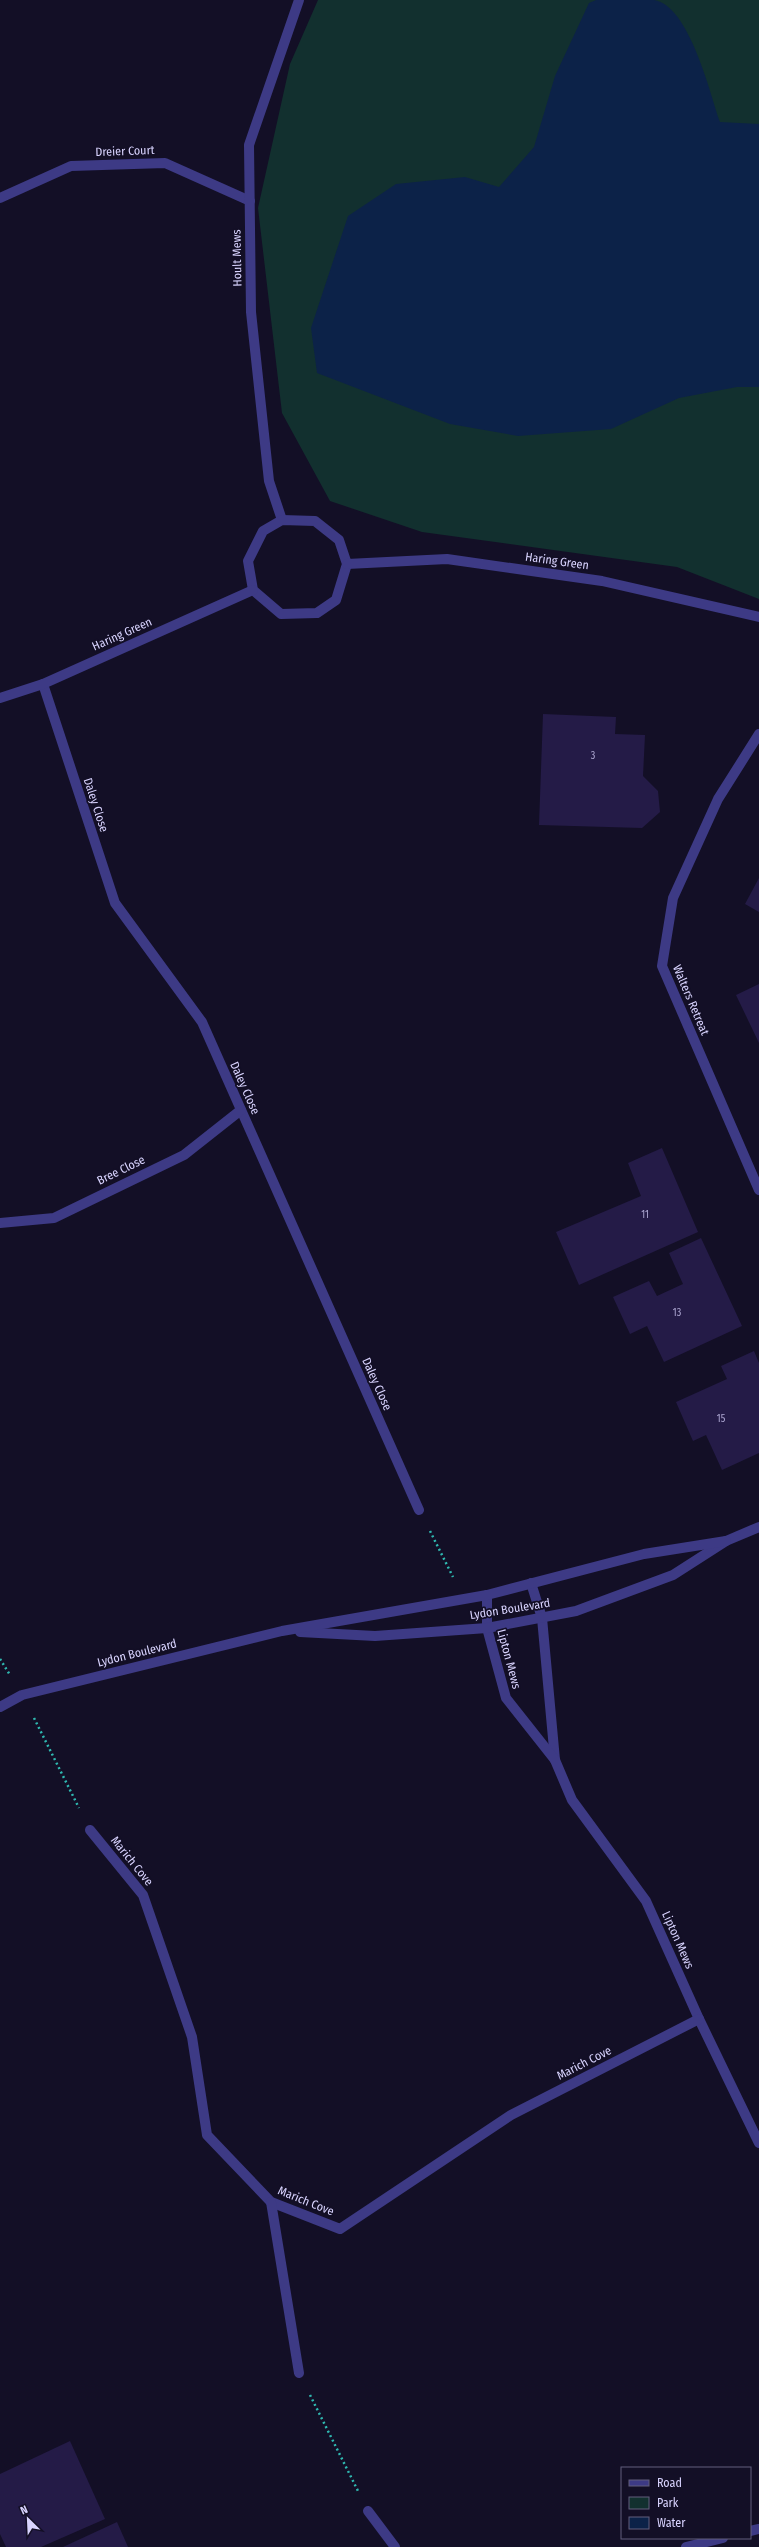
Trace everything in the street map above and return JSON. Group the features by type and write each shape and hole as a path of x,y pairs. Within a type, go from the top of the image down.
{"street":[{"name":"Hoult Mews","path":"282,520 269,481 251,312 249,145 299,0"},
{"name":"Dreier Court","path":"0,198 71,166 165,163 250,201"},
{"path":"282,520 315,521 339,540 348,564 336,600 317,614 281,614 253,590 248,561 263,532 282,520"},
{"name":"Haring Green","path":"348,564 448,559 602,581 759,617"},
{"name":"Haring Green","path":"0,698 43,684 253,590"},
{"name":"Daley Close","path":"43,684 115,903 202,1022 419,1510"},
{"name":"Walters Retreat","path":"759,734 718,799 673,898 662,966 759,1190"},
{"name":"Bree Close","path":"0,1223 54,1218 184,1154 241,1110"},
{"name":"Lydon Boulevard","path":"282,1630 375,1636 487,1628 576,1611 673,1575 726,1541 759,1527"},
{"name":"Lydon Boulevard","path":"0,1707 22,1695 282,1630 487,1595 644,1554 726,1541"},
{"name":"Lipton Mews","path":"531,1583 542,1618 555,1760"},
{"name":"Lipton Mews","path":"487,1595 487,1628 506,1698 555,1760 572,1800 646,1901 699,2019 759,2143"},
{"name":"Marich Cove","path":"90,1830 144,1895 192,2037 207,2135 271,2202 340,2229 510,2114 699,2019"},
{"path":"271,2202 299,2373"},
{"path":"368,2511 395,2547"},
{"path":"686,2547 719,2539"}],"path":[{"path":"419,1510 453,1576 454,1600"},
{"path":"0,1659 22,1695 90,1830"},
{"path":"299,2373 368,2511"}],"green space":[{"path":"318,0 759,0 759,599 677,567 422,532 330,501 282,413 258,208 290,64"}],"water":[{"path":"596,0 654,0 666,5 678,17 688,33 704,72 720,122 759,124 759,387 737,387 679,398 611,429 518,436 450,424 317,373 311,328 348,216 396,184 465,177 499,187 534,147 555,76 589,3"}],"building":[{"path":"543,714 616,717 615,734 645,735 643,776 658,791 660,812 642,828 539,825"},
{"path":"759,878 759,912 745,904"},
{"path":"759,984 759,1043 736,995"},
{"path":"662,1148 698,1232 579,1285 556,1232 641,1196 628,1163"},
{"path":"701,1238 742,1326 664,1362 647,1326 630,1334 613,1297 649,1281 657,1296 683,1284 669,1253"},
{"path":"754,1351 759,1363 759,1453 722,1470 706,1435 693,1441 676,1402 727,1379 721,1366"},
{"path":"70,2441 105,2519 41,2547 6,2547 0,2534 0,2474"},
{"path":"117,2522 128,2547 63,2547"}]}
